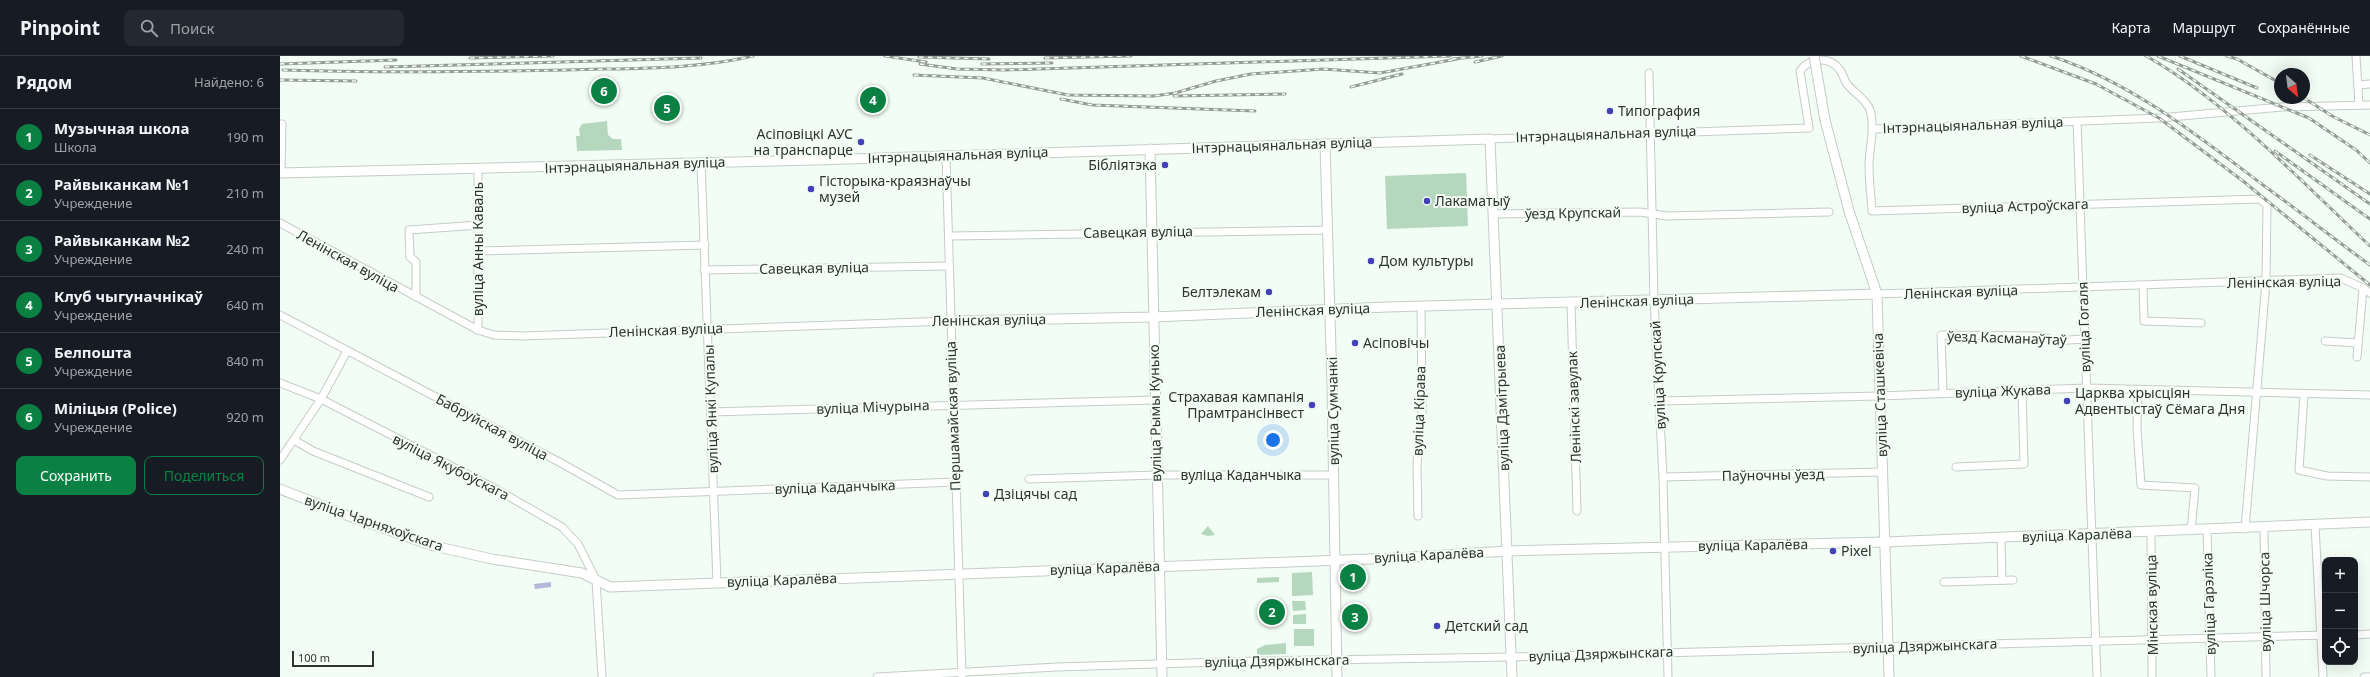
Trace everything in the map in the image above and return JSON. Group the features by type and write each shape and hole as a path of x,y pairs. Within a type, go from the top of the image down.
{"street":[{"name":"вуліца Сташкевіча","path":"1814,56 1825,120 1845,197 1877,294 1889,677"},
{"path":"2356,56 2359,106"},
{"name":"Інтэрнацыянальная вуліца","path":"280,173 701,163 1809,128 1800,71 1812,60 1823,59 1836,65 1846,83 1865,102 1871,112 1873,129 2172,116 2282,107 2370,105"},
{"name":"вуліца Крупскай","path":"1649,73 1651,214 1663,477 1663,548 1668,677"},
{"path":"2358,84 2370,84"},
{"name":"вуліца Гогаля","path":"2077,121 2097,677"},
{"path":"280,124 282,124 280,173"},
{"name":"вуліца Астроўскага","path":"1873,129 1869,165 1872,211 2260,200 2267,205 2266,282"},
{"name":"вуліца Дзмітрыева","path":"1490,139 1498,304 1512,677"},
{"name":"вуліца Сумчанкі","path":"1325,144 1334,475 1337,677"},
{"name":"вуліца Рымы Кунько","path":"1150,149 1162,677"},
{"name":"Першамайская вуліца","path":"946,155 949,321 960,574 962,675"},
{"name":"вуліца Янкі Купалы","path":"701,163 717,583"},
{"name":"вуліца Анны Каваль","path":"478,169 480,251 478,330"},
{"name":"ўезд Крупскай","path":"1494,214 1640,212 1651,214"},
{"path":"1651,214 1667,216 1829,212"},
{"name":"Ленінская вуліца","path":"280,224 478,330 494,335 523,336 708,328 1153,317 1420,306 2083,288 2341,278 2363,288 2370,293"},
{"path":"416,297 416,262 410,257 409,230 479,225"},
{"name":"Савецкая вуліца","path":"948,236 1328,230"},
{"path":"480,251 705,245"},
{"name":"Савецкая вуліца","path":"704,270 948,266"},
{"path":"2245,529 2266,282"},
{"path":"2143,286 2144,321 2200,323"},
{"path":"2357,357 2363,288"},
{"name":"Ленінскі завулак","path":"1571,303 1577,511"},
{"name":"вуліца Кірава","path":"1418,516 1417,464 1422,410 1420,306"},
{"name":"Бабруйская вуліца","path":"280,315 561,463 618,495 714,491"},
{"name":"ўезд Касманаўтаў","path":"1942,394 1941,335 2042,336 2054,341 2084,340"},
{"path":"2325,341 2358,344"},
{"path":"280,460 321,400 347,351"},
{"name":"вуліца Якубоўскага","path":"280,383 321,400 494,488 562,527 578,544 596,580"},
{"name":"вуліца Жукава","path":"1659,401 1880,396 2086,388 2370,395"},
{"path":"2138,390 2137,429 2141,485 2195,488 2192,531"},
{"path":"1956,467 2024,464 2022,391"},
{"path":"2304,394 2298,470 2328,476 2370,477"},
{"name":"вуліца Мічурына","path":"710,412 953,404 1155,400"},
{"path":"294,440 312,451 429,497"},
{"name":"Паўночны ўезд","path":"1663,477 1882,472"},
{"name":"вуліца Каданчыка","path":"1029,479 1157,475 1334,475"},
{"name":"вуліца Каданчыка","path":"714,491 956,482"},
{"name":"вуліца Чарняхоўскага","path":"280,489 346,515 434,546 492,559"},
{"name":"вуліца Каралёва","path":"492,559 582,573 610,587 1335,559 1508,550 1663,548 1885,542 2245,529 2370,522"},
{"path":"2315,525 2323,629"},
{"name":"вуліца Шчорса","path":"2264,528 2266,677"},
{"name":"вуліца Гарэліка","path":"2207,530 2211,677"},
{"name":"Мінская вуліца","path":"2151,532 2153,639 2152,677"},
{"path":"2001,538 2002,580"},
{"path":"596,580 602,677"},
{"path":"1944,582 2013,580"},
{"path":"2358,634 2370,634"},
{"name":"вуліца Дзяржынскага","path":"877,677 962,675 1058,667 1161,664 1667,653 2153,639 2210,636 2322,635"},
{"path":"2323,665 2323,677"},
{"path":"2364,677 2370,677"}],"green space":[{"path":"607,121 608,135 613,139 621,139 622,150 577,151 576,136 580,136 579,129 582,124"},
{"name":"Лакаматыў","path":"1466,173 1468,226 1387,229 1385,176"},
{"path":"1208,526 1215,535 1208,536 1201,534"},
{"path":"1312,572 1313,595 1292,596 1292,573"},
{"path":"1279,577 1279,582 1257,583 1257,578"},
{"path":"1292,601 1305,601 1306,610 1293,611"},
{"path":"1306,614 1306,624 1293,624 1293,615"},
{"path":"1294,629 1314,629 1314,646 1294,646"},
{"path":"1286,643 1286,654 1257,655 1257,649 1265,645"}],"water":[{"path":"551,582 551,587 535,589 534,584"}],"railway":[{"path":"470,58 553,56"},
{"path":"283,70 425,72 637,68 707,64 753,56"},
{"path":"885,56 926,62"},
{"path":"1045,58 1131,56"},
{"path":"920,64 957,69 1005,70 1450,56"},
{"path":"1452,59 1482,56"},
{"path":"1475,62 1502,56"},
{"path":"2021,56 2096,84 2159,118 2243,181 2370,285"},
{"path":"2051,56 2109,80 2136,95 2188,129 2370,265"},
{"path":"2146,56 2176,74 2234,119 2291,170 2370,246"},
{"path":"2158,56 2309,118 2356,150 2370,163"},
{"path":"2180,56 2257,88"},
{"path":"2227,56 2237,59 2274,80"},
{"path":"919,57 989,59"},
{"path":"385,67 701,58"},
{"path":"914,75 983,78 1068,95 1154,96 1175,93 1216,81 1251,74 1323,69 1380,73 1457,59"},
{"path":"280,64 396,60"},
{"path":"982,64 1052,63"},
{"path":"2178,69 2370,204"},
{"path":"1351,87 1402,74"},
{"path":"280,80 356,81"},
{"path":"1174,96 1285,94"},
{"path":"1061,99 1092,105 1255,111"},
{"path":"2310,102 2332,116 2370,135"},
{"path":"2275,151 2370,219"},
{"path":"2310,155 2370,194"}],"place":[{"name":"Міліцыя (Police)","path":"604,91"},
{"name":"Клуб чыгуначнікаў","path":"873,100"},
{"name":"Белпошта","path":"667,108"},
{"name":"Типография","path":"1610,111"},
{"name":"Асіповіцкі АУС на транспарце","path":"861,142"},
{"name":"Бібліятэка","path":"1165,165"},
{"name":"Гісторыка-краязнаўчы музей","path":"811,189"},
{"name":"Лакаматыў","path":"1427,201"},
{"name":"Дом культуры","path":"1371,261"},
{"name":"Белтэлекам","path":"1269,292"},
{"name":"Асіповічы","path":"1355,343"},
{"name":"Царква хрысціян Адвентыстаў Сёмага Дня","path":"2067,401"},
{"name":"Страхавая кампанія Прамтрансінвест","path":"1312,405"},
{"name":"Дзіцячы сад","path":"986,494"},
{"name":"Pixel","path":"1833,551"},
{"name":"Музычная школа","path":"1353,577"},
{"name":"Райвыканкам №1","path":"1272,612"},
{"name":"Райвыканкам №2","path":"1355,617"},
{"name":"Детский сад","path":"1437,626"}]}
